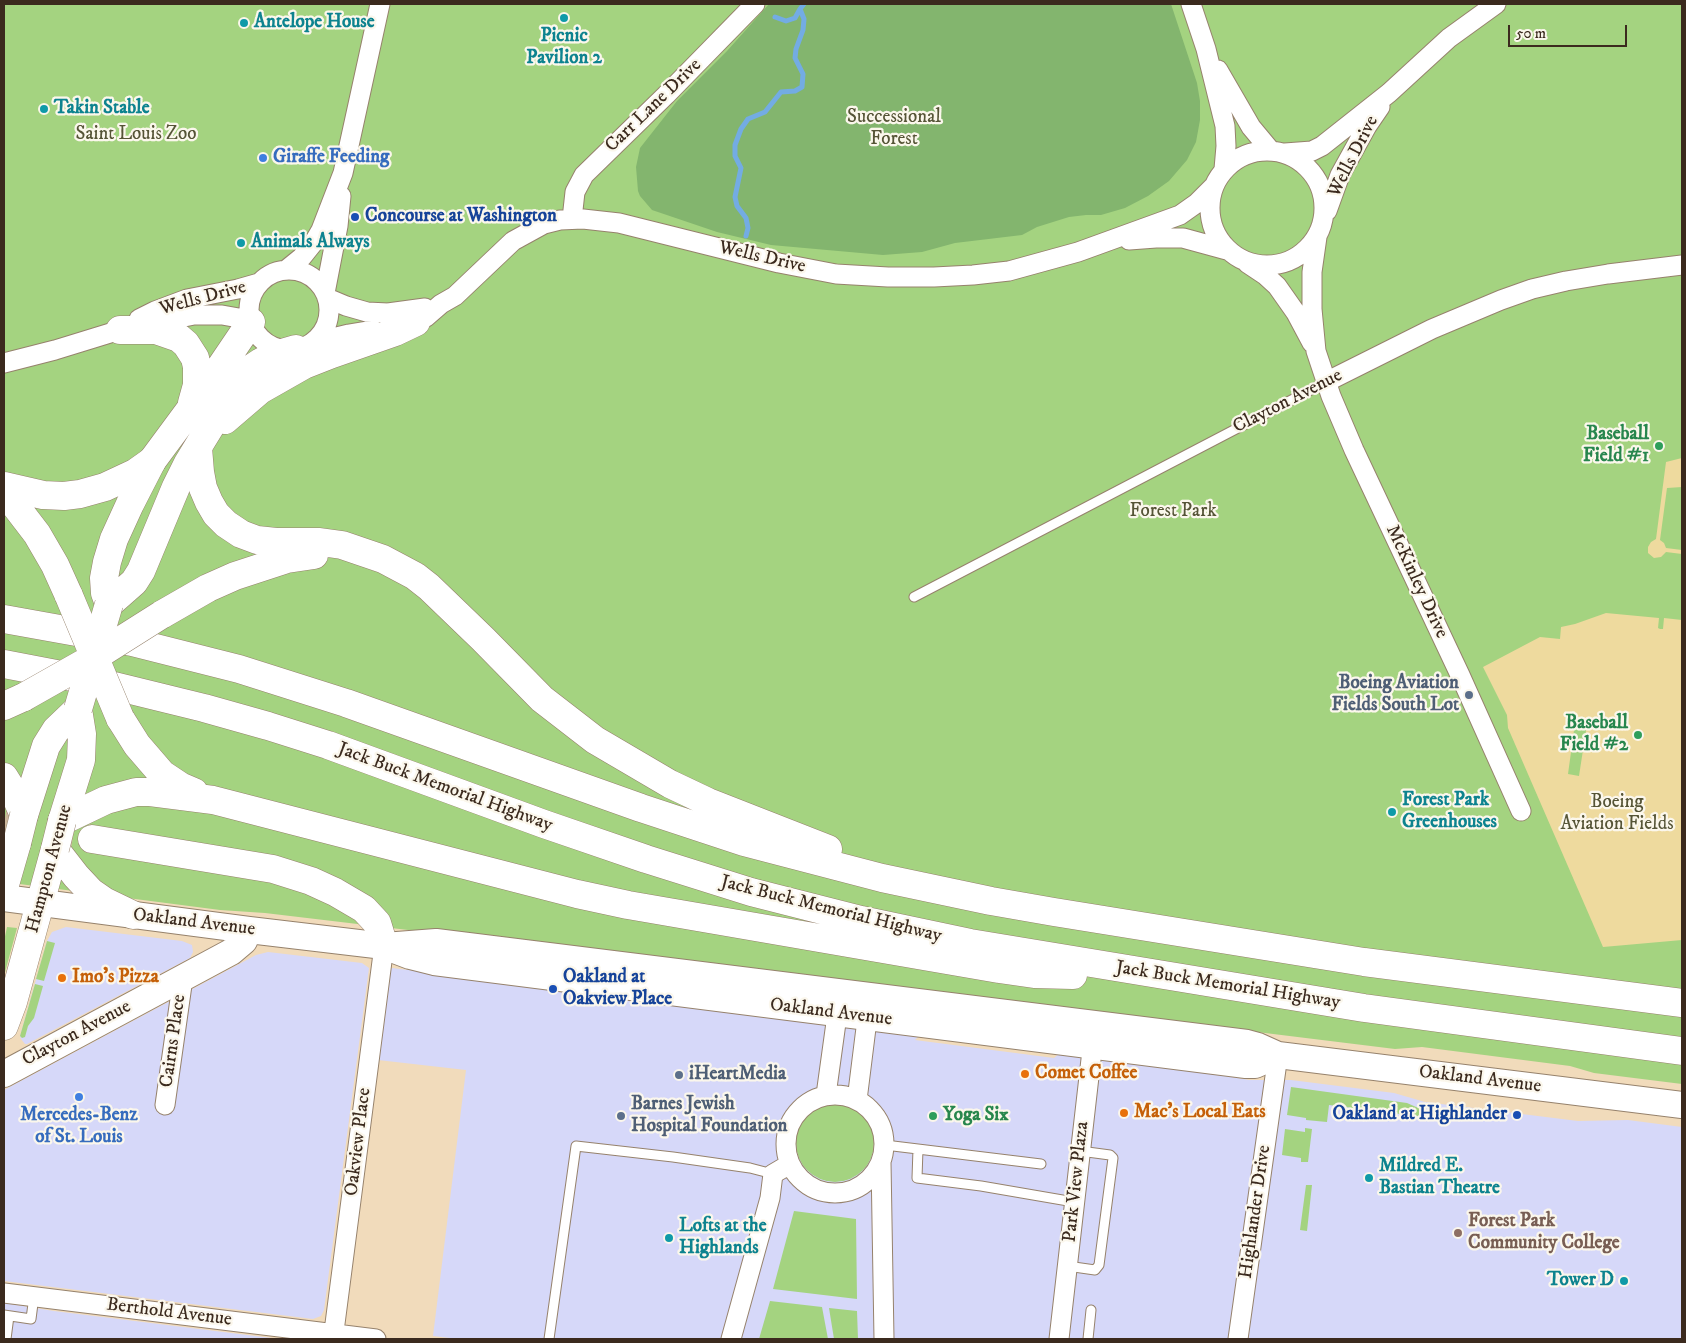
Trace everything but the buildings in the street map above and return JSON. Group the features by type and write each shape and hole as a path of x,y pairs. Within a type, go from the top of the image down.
{"main road":[{"path":"250,321 189,412 152,461 114,539 106,562 105,585 109,604 134,582 141,571 176,487 231,393 252,368 272,356 304,346"},
{"path":"198,448 243,404 279,378 332,354 394,332 416,322"},
{"path":"120,330 156,330 179,338 191,349 195,358 198,376 189,412"},
{"path":"198,448 200,472 208,502 226,524 241,534 257,540 320,542 342,545 391,563 415,576 429,587 542,699 595,740 678,787 740,816 830,850 882,878"},
{"path":"4,486 43,495 64,496 80,494 113,484 135,473 152,461"},
{"path":"4,491 37,534 55,565 120,718 137,746 162,774 180,786 214,800"},
{"path":"14,702 93,658 208,588 263,565 287,559 309,555 365,553"},
{"name":"Hampton Avenue","path":"4,1026 13,1002 80,760 82,734 78,709 109,604"},
{"path":"4,619 132,642 267,677 346,703 641,808 744,842 882,878 955,894 1054,912 1364,962 1682,1004"},
{"name":"Jack Buck Memorial Highway","path":"4,664 98,682 194,705 268,726 328,745 597,843 700,877 804,907 970,943 1425,1017 1682,1051"},
{"name":"Hampton Avenue","path":"4,888 24,815 46,746 56,730 78,709"},
{"path":"4,777 24,815"},
{"path":"62,821 106,800 136,792 214,800 578,894 637,907 999,970 1034,974 1162,974"},
{"path":"92,840 264,868 311,881 352,901 374,918 380,929 384,946"},
{"path":"55,849 91,892 133,915"}],"street":[{"path":"286,270 302,257 321,230 342,173 380,4"},
{"name":"Carr Lane Drive","path":"572,219 575,192 584,175 755,4"},
{"path":"1192,4 1206,49 1225,126 1224,169"},
{"name":"Wells Drive","path":"1278,152 1312,151 1322,146 1389,93 1449,38 1496,4"},
{"path":"1206,49 1251,127 1278,152 1304,164 1317,180 1324,200 1325,210 1320,230 1301,255 1284,263 1266,266 1246,262 1227,250 1217,237 1211,222 1209,201 1213,187 1224,169 1238,158 1254,152 1278,152"},
{"name":"Wells Drive","path":"1320,230 1340,175 1389,93"},
{"path":"326,296 316,281 310,276 301,272 286,270 276,272 259,283 250,298 250,321 257,334 266,343 280,349 304,346 322,333 329,311 326,296 339,219 342,173"},
{"name":"Wells Drive","path":"304,346 348,334 416,322 426,317 468,285 496,256 514,241 544,224 572,219 599,220 619,224 779,263 836,274 934,278 1009,271 1044,263 1111,241 1180,215 1201,200 1213,187"},
{"name":"McKinley Drive","path":"1316,351 1311,292 1320,230"},
{"name":"Wells Drive","path":"1111,241 1171,238 1194,240 1227,250"},
{"name":"McKinley Drive","path":"1246,262 1277,286 1296,313 1316,351 1336,410 1521,811"},
{"name":"Clayton Avenue","path":"1326,382 1432,328 1516,294 1591,276 1682,264"},
{"name":"Wells Drive","path":"120,330 155,311 179,302 259,283"},
{"name":"Wells Drive","path":"326,296 357,310 375,312 415,310 441,304"},
{"name":"Wells Drive","path":"4,363 120,330 204,314 222,315 250,321"},
{"name":"Oakland Avenue","path":"4,898 384,946 410,956 434,962 838,1003 1093,1035 1246,1065 1260,1064 1278,1055 1682,1105"},
{"name":"Clayton Avenue","path":"4,1074 238,947 249,930"},
{"name":"Oakview Place","path":"334,1337 384,946"},
{"name":"Cairns Place","path":"165,1105 183,978"},
{"path":"826,1095 838,1003"},
{"path":"857,1100 868,1007"},
{"name":"Park View Plaza","path":"1059,1339 1093,1035"},
{"name":"Highlander Drive","path":"1238,1339 1278,1055"},
{"path":"883,1153 870,1179 857,1188 839,1192 820,1190 802,1181 790,1164 786,1144 789,1126 799,1110 812,1100 826,1095 842,1096 857,1100 872,1110 882,1128 883,1153 884,1339"},
{"path":"731,1339 770,1198 773,1174 790,1164"},
{"name":"Berthold Avenue","path":"4,1293 334,1337"},
{"path":"334,1337 376,1339"}],"lane":[{"name":"Clayton Avenue","path":"914,597 1326,382"},
{"path":"548,1339 576,1146 673,1157 750,1168 773,1174"},
{"path":"883,1153 918,1149 1041,1164"},
{"path":"918,1149 916,1178 980,1186 1074,1202"},
{"path":"1067,1266 1095,1270 1100,1265 1114,1158 1110,1154 1080,1151"},
{"path":"6,1339 6,1316 30,1318 34,1296"},
{"path":"1088,1339 1091,1310"}],"shaded area":[{"path":"66,927 182,941 192,945 193,952 190,958 25,1044 20,1036 47,941 52,932"},
{"path":"268,952 362,963 369,968 324,1310 321,1316 313,1319 4,1281 4,1090 256,955"},
{"path":"392,968 923,1032 915,1040 1054,1058 1061,1052 1118,1057 1249,1080 1291,1080 1394,1093 1425,1102 1578,1121 1628,1120 1682,1127 1682,1339 458,1339 433,1336 466,1070 378,1060 390,971"},
{"path":"4,1303 54,1311 280,1339 4,1339"}],"green space":[{"name":"Forest Park","path":"4,4 1682,4 1682,1084 1594,1073 1570,1066 1422,1047 1395,1049 1257,1032 1218,1030 408,930 265,913 220,910 4,882"},
{"name":"Successional Forest","path":"769,4 1171,4 1197,83 1200,101 1200,120 1196,142 1187,160 1169,181 1148,196 1125,208 1101,215 1069,217 1037,227 1022,235 955,243 922,252 883,255 771,245 717,232 652,210 638,191 636,167 640,148 677,101 727,51"},
{"path":"7,927 17,928 4,976 4,941"},
{"path":"47,941 55,943 44,981 36,979"},
{"path":"35,984 43,986 34,1018 28,1026 25,1037 22,1038 20,1036"},
{"path":"1291,1087 1407,1103 1423,1110 1433,1111 1432,1118 1329,1105 1327,1122 1306,1120 1306,1118 1287,1115"},
{"path":"835,1104 850,1107 863,1115 871,1128 874,1143 871,1158 863,1171 850,1179 835,1182 820,1179 807,1171 799,1158 796,1143 799,1128 807,1115 820,1107"},
{"path":"1305,1128 1312,1129 1308,1162 1301,1162 1301,1158 1282,1155 1285,1129 1305,1132"},
{"path":"1306,1185 1312,1185 1307,1231 1300,1230"},
{"path":"794,1211 856,1219 857,1299 773,1289"},
{"path":"770,1301 822,1307 828,1339 759,1339"},
{"path":"829,1308 857,1311 858,1339 834,1339"}],"sand":[{"path":"1682,458 1682,487 1667,488 1660,540 1666,548 1682,550 1682,554 1666,552 1661,557 1654,558 1648,553 1648,547 1656,539 1666,462"},
{"path":"1606,613 1659,618 1658,628 1660,629 1663,629 1664,618 1682,620 1682,940 1603,947 1508,728 1507,715 1483,667 1540,637 1560,639 1561,627","holes":["1575,723 1587,724 1579,776 1568,774"]}],"waterway":[{"path":"746,236 748,228 746,218 737,206 735,197 741,168 735,156 735,145 741,129 748,119 765,112 781,92 795,91 802,87 803,74 795,58 796,49 803,30 804,19 800,9 804,4"},
{"path":"775,17 786,21 795,18 800,9"}],"tunnel":[{"path":"4,825 92,839"}],"place":[{"name":"Picnic Pavilion 2","path":"564,18"},
{"name":"Antelope House","path":"244,23"},
{"name":"Takin Stable","path":"44,109"},
{"name":"Giraffe Feeding","path":"263,158"},
{"name":"Concourse at Washington","path":"355,217"},
{"name":"Animals Always","path":"241,243"},
{"name":"Baseball Field #1","path":"1659,446"},
{"name":"Boeing Aviation Fields South Lot","path":"1469,695"},
{"name":"Baseball Field #2","path":"1638,735"},
{"name":"Forest Park Greenhouses","path":"1392,812"},
{"name":"Imo's Pizza","path":"62,978"},
{"name":"Oakland at Oakview Place","path":"553,989"},
{"name":"Comet Coffee","path":"1025,1074"},
{"name":"iHeartMedia","path":"679,1075"},
{"name":"Mercedes-Benz of St. Louis","path":"79,1097"},
{"name":"Mac's Local Eats","path":"1124,1113"},
{"name":"Oakland at Highlander","path":"1517,1115"},
{"name":"Barnes Jewish Hospital Foundation","path":"621,1116"},
{"name":"Yoga Six","path":"933,1116"},
{"name":"Mildred E. Bastian Theatre","path":"1369,1178"},
{"name":"Forest Park Community College","path":"1458,1233"},
{"name":"Lofts at the Highlands","path":"669,1238"},
{"name":"Tower D","path":"1624,1281"}],"park label":[{"name":"Saint Louis Zoo","path":"136,135"},
{"name":"Boeing Aviation Fields","path":"1617,814"}]}
